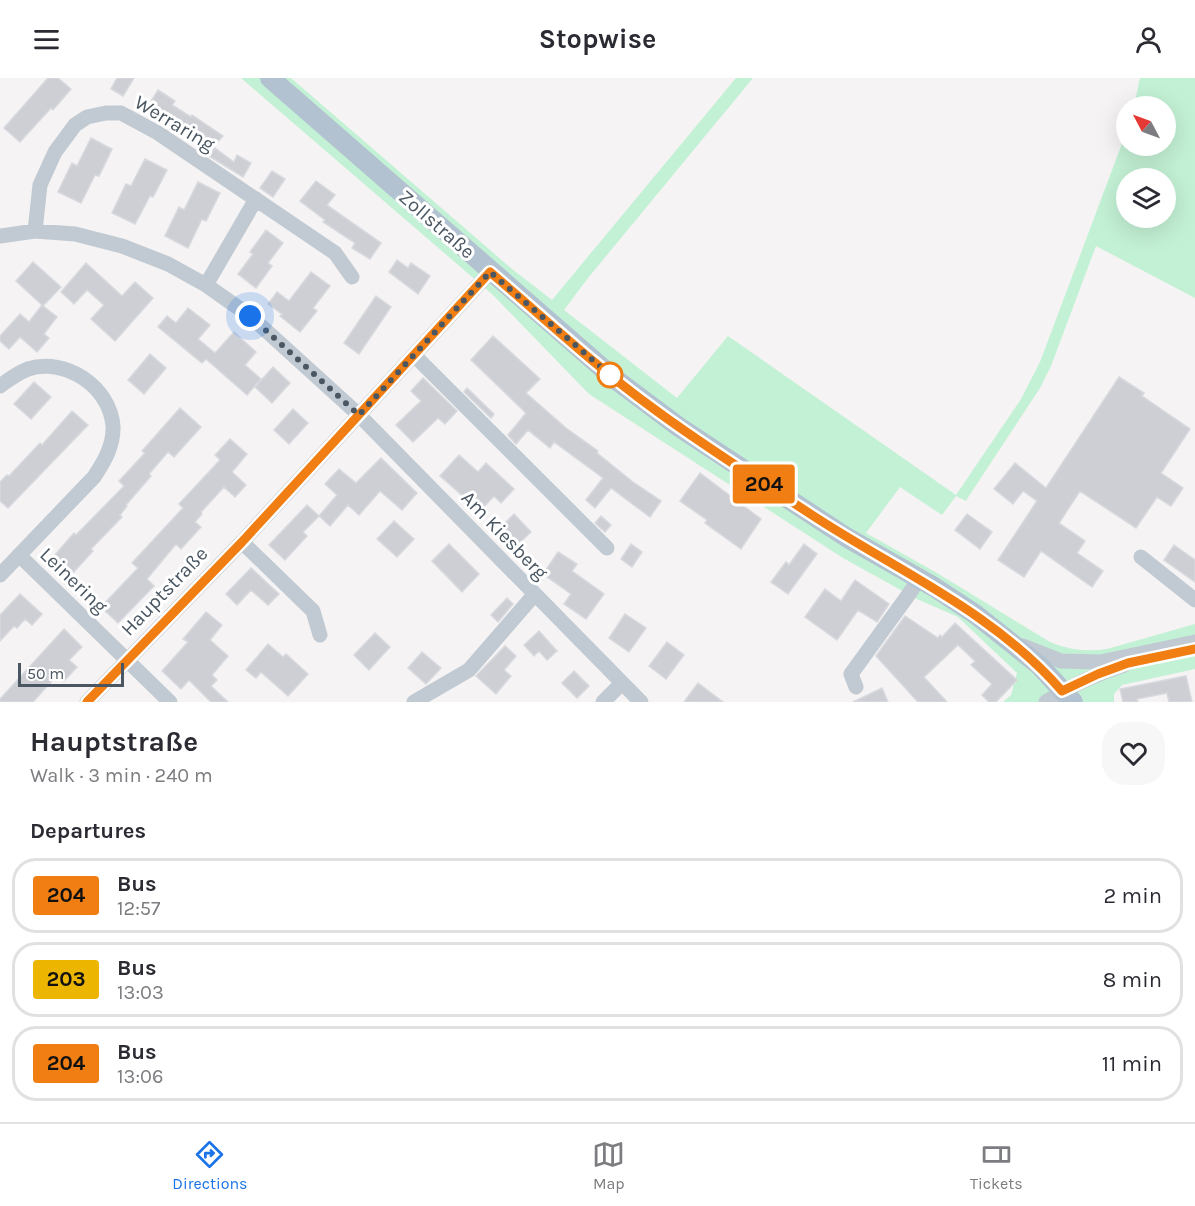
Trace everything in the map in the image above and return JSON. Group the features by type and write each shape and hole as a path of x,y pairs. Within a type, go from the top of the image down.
{"main road":[{"name":"Zollstraße","path":"270,78 490,272 649,406 846,537 975,614 1039,664 1068,696"}],"street":[{"name":"Werraring","path":"34,231 40,185 56,152 75,125 87,117 106,112 121,113 158,133 335,253 352,277"},
{"path":"206,285 256,199"},
{"name":"Am Kiesberg","path":"0,236 34,231 75,234 122,246 168,264 206,285 250,316 359,415 641,702"},
{"name":"Hauptstraße","path":"87,702 242,542 490,272"},
{"path":"414,356 606,548"},
{"name":"Leinering","path":"0,386 28,369 46,367 66,370 93,384 103,396 113,426 106,459 94,477 0,575"},
{"path":"242,542 313,610 320,635"},
{"name":"Leinering","path":"19,555 126,660"},
{"path":"1141,557 1195,600"},
{"path":"856,687 851,674 919,579"},
{"path":"414,702 469,670 534,595"},
{"path":"1001,634 1033,651 1061,661 1100,662 1195,642"},
{"path":"1046,702 1068,696 1098,674 1128,663 1195,649"},
{"path":"126,660 170,702"},
{"path":"603,702 622,683"}],"green space":[{"path":"241,78 291,78 512,269 552,300 736,78 753,78 564,310 677,398 728,336 956,495 1021,399 1040,362 1117,156 1176,156 1176,96 1136,96 1140,78 1195,78 1195,298 1096,246 1051,366 1040,388 966,501 956,496 942,515 900,487 866,533 1050,642 1071,649 1107,649 1195,624 1195,669 1122,685 1114,694 1114,702 1003,702 1011,695 1017,673 958,617 917,599 843,558 589,394 493,295"}],"building":[{"path":"48,78 58,78 71,89 20,142 4,128"},
{"path":"117,78 134,78 123,96 111,89"},
{"path":"158,90 175,101 172,105 191,117 192,115 223,136 209,152 180,133 183,128 148,106"},
{"path":"91,138 112,149 99,176 95,175 81,203 58,192 72,163 77,166"},
{"path":"215,148 234,162 237,155 251,163 243,177 209,156"},
{"path":"145,159 167,170 135,224 112,213 126,184 131,186"},
{"path":"272,171 285,179 273,197 260,188"},
{"path":"316,181 335,195 327,205 381,243 370,259 352,248 355,243 323,222 325,220 300,201"},
{"path":"198,182 220,193 206,221 202,219 188,248 165,236 179,207 184,210"},
{"path":"266,230 283,243 268,263 272,266 256,288 238,274 253,254 250,252"},
{"path":"397,260 408,268 411,263 430,276 418,294 389,272"},
{"path":"33,262 61,287 43,306 57,317 44,334 49,338 37,352 20,337 9,349 0,341 0,336 20,314 29,322 42,305 16,281"},
{"path":"86,263 122,296 135,282 153,298 115,341 91,319 104,305 87,290 74,304 61,292"},
{"path":"311,272 330,286 313,308 317,311 300,332 268,304 277,292 289,301"},
{"path":"376,296 391,307 359,354 344,343"},
{"path":"188,308 210,325 198,339 215,353 234,332 256,352 245,365 261,379 247,395 206,359 202,363 158,327 167,316 176,323"},
{"path":"493,336 540,379 526,393 633,482 661,501 650,517 611,488 595,508 586,500 603,478 554,442 550,448 528,430 516,444 508,435 526,413 471,360"},
{"path":"150,354 166,368 144,394 128,380"},
{"path":"273,367 290,383 272,403 255,387"},
{"path":"1119,377 1144,393 1142,396 1190,429 1161,473 1183,488 1171,506 1157,497 1136,528 1080,491 1059,523 1085,541 1077,553 1103,571 1092,587 1041,551 1024,577 998,560 1037,501 1023,491 1013,504 994,489 1015,463 1046,488"},
{"path":"423,378 457,411 445,424 438,418 413,442 396,425 421,401 411,391"},
{"path":"34,382 51,397 31,419 14,404"},
{"path":"467,388 494,414 491,418 464,392"},
{"path":"180,408 201,427 174,457 168,452 126,505 120,515 122,517 91,549 93,551 72,574 53,557 74,533 76,535 124,486 119,481 145,453 142,451"},
{"path":"293,409 308,423 289,444 274,430"},
{"path":"72,411 88,425 8,508 0,501 0,482 7,475 9,476 40,443 42,445"},
{"path":"230,439 247,454 232,472 246,485 235,497 224,487 195,522 201,527 181,549 176,544 147,579 154,586 118,623 101,607 138,568 132,563 183,508 179,504 220,460 215,455"},
{"path":"459,455 478,472 486,463 514,489 501,503 494,496 480,511 440,476"},
{"path":"381,458 417,493 402,510 380,491 359,515 348,505 330,526 319,516 337,495 325,484 339,469 356,483"},
{"path":"700,473 761,519 741,549 705,523 707,520 680,501"},
{"path":"307,505 319,516 303,532 307,536 285,560 269,545"},
{"path":"514,514 531,532 514,548 497,531"},
{"path":"967,514 992,532 980,549 955,530"},
{"path":"601,516 611,525 605,532 595,523"},
{"path":"394,521 414,539 397,557 377,539"},
{"path":"449,544 479,574 462,592 432,561"},
{"path":"631,544 642,552 632,567 621,559"},
{"path":"804,544 817,554 788,594 771,582 786,562 789,565"},
{"path":"1174,545 1195,560 1195,582 1164,560"},
{"path":"558,552 577,564 572,571 604,594 586,619 564,604 571,594 543,574"},
{"path":"251,568 279,594 268,605 251,590 237,605 226,594"},
{"path":"855,580 889,604 877,622 858,610 837,640 805,617 825,589 841,601"},
{"path":"20,594 42,614 32,625 25,619 17,628 14,626 0,641 0,615"},
{"path":"507,598 513,604 498,622 491,615"},
{"path":"206,612 222,625 210,640 228,656 212,675 217,680 211,686 228,702 211,702 189,680 181,689 162,671 188,642 183,639"},
{"path":"625,614 646,628 629,652 609,638"},
{"path":"905,616 938,638 940,635 942,637 955,623 1017,680 996,702 989,702 982,695 992,684 971,665 975,661 958,645 924,677 947,702 918,702 876,656"},
{"path":"64,629 82,647 69,660 77,667 64,681 58,674 33,702 0,702 0,699"},
{"path":"539,631 557,651 547,660 539,651 534,656 524,645"},
{"path":"375,633 390,647 369,670 354,655"},
{"path":"667,642 684,655 666,679 649,666"},
{"path":"268,644 283,657 286,654 308,674 288,696 261,672 256,678 246,670"},
{"path":"505,646 516,656 504,670 511,676 496,694 476,676"},
{"path":"422,652 441,668 426,684 408,668"},
{"path":"574,671 589,686 577,698 562,683"},
{"path":"1186,676 1192,702 1169,702 1167,693 1137,699 1138,702 1123,702 1120,689"},
{"path":"698,683 723,702 684,702"},
{"path":"882,688 888,702 853,702"}],"bus line":[{"name":"204","path":"87,702 242,542 490,272 649,406 846,537 934,587 975,614 1039,664 1062,691 1128,663 1195,649"}],"route":[{"path":"250,316 359,415 490,272 615,379 610,375"}]}
